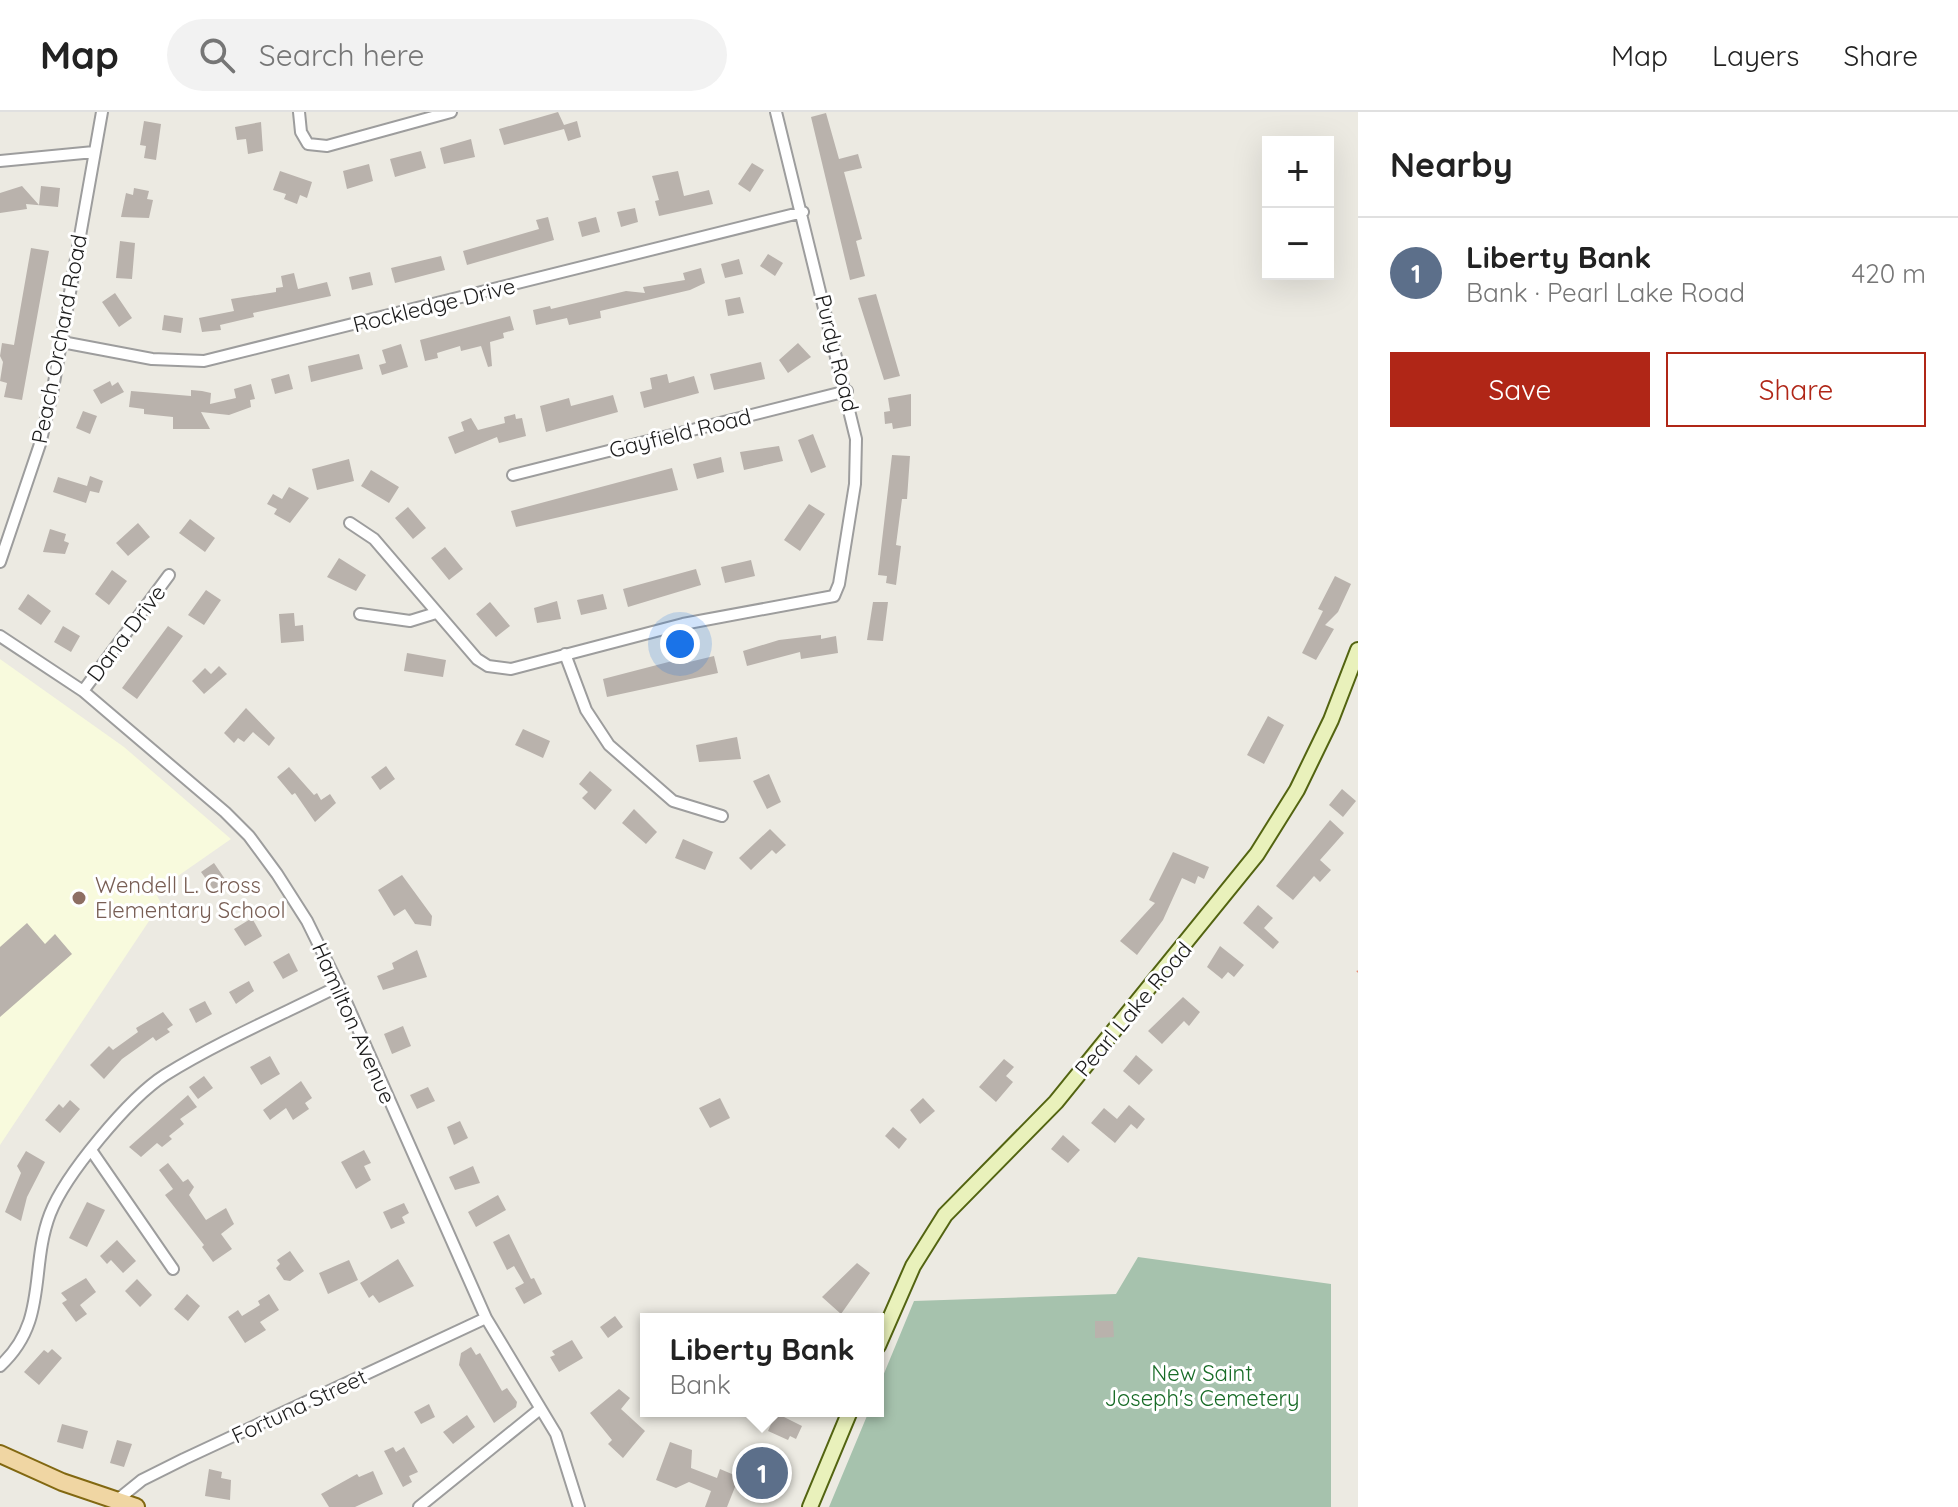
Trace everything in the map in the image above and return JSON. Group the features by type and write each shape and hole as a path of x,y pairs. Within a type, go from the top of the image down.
{"main road":[{"name":"Pearl Lake Road","path":"884,1332 913,1266 945,1215 972,1183 1056,1102 1257,854 1297,790 1331,720 1358,650"},
{"path":"810,1507 848,1417"},
{"path":"0,1454 136,1507"}],"street":[{"name":"Peach Orchard Road","path":"0,562 40,444 62,342 102,112"},
{"path":"299,112 301,132 308,144 327,146 451,112"},
{"name":"Purdy Road","path":"565,654 683,624 834,596 839,584 857,455 847,391 776,112"},
{"path":"0,161 94,152"},
{"name":"Rockledge Drive","path":"62,342 152,359 204,361 803,212"},
{"name":"Gayfield Road","path":"513,475 847,391"},
{"path":"350,523 374,539 436,613 488,666 511,669 565,654 586,710 609,745 673,801 722,816"},
{"name":"Dana Drive","path":"83,691 169,575"},
{"path":"360,614 410,621 425,619 436,613"},
{"name":"Hamilton Avenue","path":"0,636 83,691 249,836 307,921 339,986 486,1318 566,1456 579,1507"},
{"path":"0,1366 16,1352 33,1317 40,1248 49,1216 64,1182 91,1150 162,1077 339,986"},
{"path":"91,1150 173,1269"},
{"name":"Fortuna Street","path":"116,1501 142,1480 184,1459 486,1318"},
{"path":"419,1507 540,1409"}],"shaded area":[{"name":"Wendell L. Cross Elementary School","path":"0,659 124,747 231,839 155,892 161,903 0,1145"}],"green space":[{"name":"New Saint Joseph's Cemetery","path":"1138,1257 1331,1284 1331,1507 829,1507 866,1417 884,1417 884,1374 914,1301 1116,1294"}],"building":[{"path":"558,112 564,125 577,121 581,137 568,141 564,129 504,145 499,129"},
{"path":"826,113 839,159 858,154 862,168 844,172 862,239 856,241 865,276 850,280 811,117"},
{"path":"144,121 161,124 156,160 144,158 146,146 140,145"},
{"path":"261,122 263,151 248,154 246,139 237,140 235,127"},
{"path":"471,139 475,157 444,164 440,148"},
{"path":"421,151 426,168 395,177 390,159"},
{"path":"752,163 764,170 750,192 738,184"},
{"path":"369,164 373,181 347,189 343,171"},
{"path":"280,171 312,182 307,198 300,195 297,204 284,199 286,194 273,190"},
{"path":"678,171 684,196 709,190 713,204 659,216 655,201 659,200 652,176"},
{"path":"22,186 39,205 41,186 60,188 58,207 26,204 27,209 0,213 0,193"},
{"path":"134,188 149,191 147,199 153,200 149,218 121,217 126,193 133,195"},
{"path":"635,208 638,222 621,227 617,212"},
{"path":"548,217 554,240 467,265 463,251 539,229 536,220"},
{"path":"596,217 600,232 582,237 578,222"},
{"path":"120,241 135,243 132,279 116,278"},
{"path":"31,248 49,251 22,400 4,397 7,383 0,381 3,362 0,356 2,343 14,345"},
{"path":"768,254 783,263 775,276 760,266"},
{"path":"441,256 445,270 395,283 391,268"},
{"path":"739,259 743,274 725,278 721,264"},
{"path":"701,268 705,283 690,290 600,311 601,318 569,325 567,318 536,325 533,310 550,306 551,309 626,291 645,293 643,287 685,280 683,273"},
{"path":"370,272 373,285 352,290 349,277"},
{"path":"294,273 298,289 327,282 331,296 253,313 254,317 220,325 221,330 202,332 199,318 234,311 231,299 276,292 276,288 283,287 281,276"},
{"path":"115,293 132,318 119,327 102,302"},
{"path":"876,294 900,376 884,380 858,298"},
{"path":"740,297 744,313 728,316 725,300"},
{"path":"164,315 183,318 181,333 162,330"},
{"path":"510,316 514,330 503,333 504,338 490,342 492,366 488,367 481,346 461,351 460,346 437,353 438,358 425,361 420,340"},
{"path":"798,343 811,357 788,373 779,360"},
{"path":"401,344 408,367 382,375 379,365 386,363 382,350"},
{"path":"359,354 363,369 311,382 308,366"},
{"path":"761,362 765,379 714,390 710,374"},
{"path":"289,374 293,389 275,394 271,379"},
{"path":"667,374 669,383 694,376 699,393 644,408 640,392 652,389 650,378"},
{"path":"110,381 112,386 118,382 124,392 101,404 93,390"},
{"path":"251,384 255,399 250,400 251,407 229,415 201,412 210,429 173,429 173,417 144,414 144,409 129,407 131,391 191,396 191,390 202,391 211,393 210,404 236,398 234,389"},
{"path":"911,394 911,426 893,429 892,423 885,424 884,412 890,411 888,398"},
{"path":"613,395 618,412 546,432 540,406 569,398 571,406"},
{"path":"83,411 97,416 90,434 76,428"},
{"path":"515,414 516,419 522,418 526,436 499,443 497,437 455,454 448,437 464,431 461,422 471,418 478,430 505,423 504,417"},
{"path":"813,434 826,467 811,473 798,440"},
{"path":"779,446 783,461 744,470 740,452"},
{"path":"892,455 910,456 907,499 902,499 896,545 901,546 896,585 886,583 887,576 878,575"},
{"path":"721,457 724,472 697,479 693,464"},
{"path":"349,459 354,481 317,490 312,469"},
{"path":"672,468 678,490 516,527 511,511"},
{"path":"371,470 399,487 389,503 361,486"},
{"path":"90,476 103,481 99,493 90,491 86,503 53,492 58,477 87,486"},
{"path":"289,487 309,498 290,523 274,514 277,509 267,504 273,494 282,499"},
{"path":"809,504 825,514 800,551 784,540"},
{"path":"408,507 426,528 413,539 395,518"},
{"path":"190,519 215,538 205,552 179,533"},
{"path":"138,523 150,537 128,556 116,543"},
{"path":"50,529 66,534 64,541 69,543 65,554 43,552"},
{"path":"445,547 463,569 449,580 431,558"},
{"path":"339,558 366,575 356,591 327,577"},
{"path":"751,560 755,576 725,583 721,567"},
{"path":"696,569 701,585 628,607 623,589"},
{"path":"112,570 127,581 109,605 95,594"},
{"path":"1335,576 1351,584 1338,612 1325,625 1334,629 1316,660 1302,653 1323,611 1318,609"},
{"path":"206,590 221,600 204,625 188,615"},
{"path":"28,594 51,611 41,625 18,609"},
{"path":"603,594 607,609 581,615 577,600"},
{"path":"557,601 561,619 537,623 534,608"},
{"path":"490,602 510,626 496,637 476,614"},
{"path":"873,602 888,602 883,641 867,640"},
{"path":"294,613 295,626 303,625 304,641 281,643 279,614"},
{"path":"63,626 80,636 71,652 54,642"},
{"path":"168,626 183,636 137,699 122,688"},
{"path":"821,635 821,639 836,636 838,653 801,659 800,652 747,666 743,651 779,640"},
{"path":"407,653 446,660 443,677 404,671"},
{"path":"714,656 718,673 607,697 603,679 680,659 681,664"},
{"path":"219,666 227,674 204,694 192,681 205,668 211,674"},
{"path":"246,708 275,738 269,746 253,732 244,742 238,738 234,743 224,733"},
{"path":"1268,716 1284,725 1264,764 1247,755"},
{"path":"523,729 550,741 543,758 515,745"},
{"path":"737,737 741,759 699,762 696,745"},
{"path":"386,766 395,779 380,790 371,777"},
{"path":"289,767 314,795 317,793 321,800 330,794 336,803 315,822 295,793 292,795 277,777"},
{"path":"590,771 612,790 595,810 582,798 588,792 579,784"},
{"path":"769,774 781,802 767,809 753,781"},
{"path":"1342,789 1356,801 1343,817 1329,805"},
{"path":"634,809 657,832 646,844 622,823"},
{"path":"1330,820 1344,833 1320,860 1331,870 1320,882 1314,876 1293,900 1276,886"},
{"path":"770,829 786,845 776,854 772,850 751,870 739,858"},
{"path":"683,839 713,852 705,870 675,858"},
{"path":"1173,852 1209,867 1204,879 1198,876 1195,884 1182,878 1163,920 1137,955 1120,941 1155,903 1149,900"},
{"path":"214,863 227,882 214,890 201,872"},
{"path":"402,875 432,916 431,926 415,924 405,909 394,916 378,890"},
{"path":"1258,905 1273,918 1264,928 1279,942 1273,949 1243,923"},
{"path":"252,918 262,936 245,946 234,929"},
{"path":"27,923 45,944 55,934 72,954 0,1017 0,947"},
{"path":"1220,946 1244,965 1234,977 1228,972 1222,979 1207,967"},
{"path":"417,950 427,977 383,990 377,976 394,969 392,963"},
{"path":"289,953 298,971 283,979 273,962"},
{"path":"249,981 254,991 236,1004 229,992"},
{"path":"1183,997 1200,1012 1189,1026 1184,1021 1162,1044 1148,1031"},
{"path":"205,1001 212,1014 196,1023 189,1009"},
{"path":"163,1012 173,1025 167,1029 170,1032 156,1041 153,1037 122,1059 104,1079 90,1065 109,1046 113,1050 138,1032 136,1028"},
{"path":"403,1026 411,1046 392,1054 384,1034"},
{"path":"1136,1055 1153,1070 1139,1085 1123,1071"},
{"path":"270,1056 280,1074 261,1085 250,1067"},
{"path":"1004,1059 1014,1067 1006,1076 1013,1082 996,1102 979,1087"},
{"path":"204,1076 213,1088 198,1099 189,1087"},
{"path":"301,1081 312,1098 305,1103 309,1109 293,1120 286,1108 270,1120 263,1110"},
{"path":"428,1087 435,1101 417,1109 410,1095"},
{"path":"188,1095 197,1107 180,1119 184,1124 169,1136 172,1139 162,1147 157,1143 141,1157 129,1147"},
{"path":"720,1098 730,1118 710,1128 699,1108"},
{"path":"923,1098 935,1111 920,1124 910,1110"},
{"path":"70,1100 80,1109 60,1133 45,1120 59,1104 63,1108"},
{"path":"1129,1105 1145,1119 1137,1129 1131,1124 1115,1143 1091,1123 1104,1108 1117,1119"},
{"path":"460,1121 468,1138 454,1145 447,1127"},
{"path":"893,1127 907,1139 899,1149 885,1136"},
{"path":"1063,1135 1080,1150 1068,1163 1051,1149"},
{"path":"364,1150 371,1163 364,1166 371,1180 356,1189 341,1162"},
{"path":"26,1151 45,1162 27,1197 21,1221 5,1212 21,1173 17,1166"},
{"path":"168,1163 183,1182 188,1179 194,1187 189,1195 206,1220 226,1208 234,1224 221,1234 232,1249 213,1262 202,1247 204,1245 165,1195 173,1189 159,1170"},
{"path":"473,1166 480,1183 455,1190 449,1177"},
{"path":"498,1195 506,1210 476,1227 468,1212"},
{"path":"87,1202 105,1210 87,1247 69,1238"},
{"path":"404,1203 409,1213 402,1217 405,1223 391,1229 383,1212"},
{"path":"509,1234 531,1279 534,1278 542,1294 524,1304 515,1288 524,1283 514,1266 507,1270 493,1242"},
{"path":"117,1240 136,1261 123,1273 111,1260 107,1264 100,1256"},
{"path":"290,1251 304,1271 290,1281 284,1280 276,1268 280,1264 277,1260"},
{"path":"398,1259 414,1286 379,1303 373,1295 369,1298 360,1283"},
{"path":"349,1260 358,1280 328,1294 319,1273"},
{"path":"857,1263 870,1273 842,1313 822,1297"},
{"path":"86,1278 96,1292 80,1305 87,1314 76,1322 62,1303 67,1300 61,1293"},
{"path":"137,1279 152,1295 140,1307 125,1291"},
{"path":"187,1294 200,1306 188,1321 174,1309"},
{"path":"269,1294 279,1310 260,1322 266,1330 245,1343 228,1317 238,1310 242,1316 260,1305 258,1301"},
{"path":"615,1316 623,1327 608,1338 600,1327"},
{"path":"1095,1321 1113,1321 1114,1337 1095,1338"},
{"path":"572,1340 583,1358 559,1372 550,1357 555,1355 552,1351"},
{"path":"471,1347 476,1355 480,1353 502,1391 507,1388 517,1402 516,1407 494,1423 459,1365 461,1353"},
{"path":"52,1349 62,1358 39,1385 24,1372 44,1350 48,1353"},
{"path":"619,1389 630,1398 621,1409 645,1431 623,1458 608,1444 612,1440 590,1413"},
{"path":"429,1404 435,1417 421,1424 414,1412"},
{"path":"467,1415 475,1427 453,1444 443,1432"},
{"path":"774,1417 784,1417 802,1426 796,1439 790,1436 788,1440 768,1431"},
{"path":"62,1424 88,1431 83,1449 57,1442"},
{"path":"117,1440 132,1444 124,1467 110,1463"},
{"path":"670,1442 692,1450 691,1468 717,1478 720,1469 739,1477 727,1507 705,1507 711,1491 689,1482 676,1488 656,1480"},
{"path":"393,1447 396,1452 404,1447 418,1472 409,1476 412,1482 403,1487 384,1451"},
{"path":"751,1459 768,1465 761,1483 744,1477"},
{"path":"209,1469 222,1472 221,1478 231,1480 230,1500 205,1496"},
{"path":"373,1471 383,1494 355,1507 329,1507 321,1494 357,1474 359,1477"}],"place":[{"name":"Wendell L. Cross Elementary School","path":"79,898"},
{"name":"Liberty Bank","path":"762,1473"}]}
